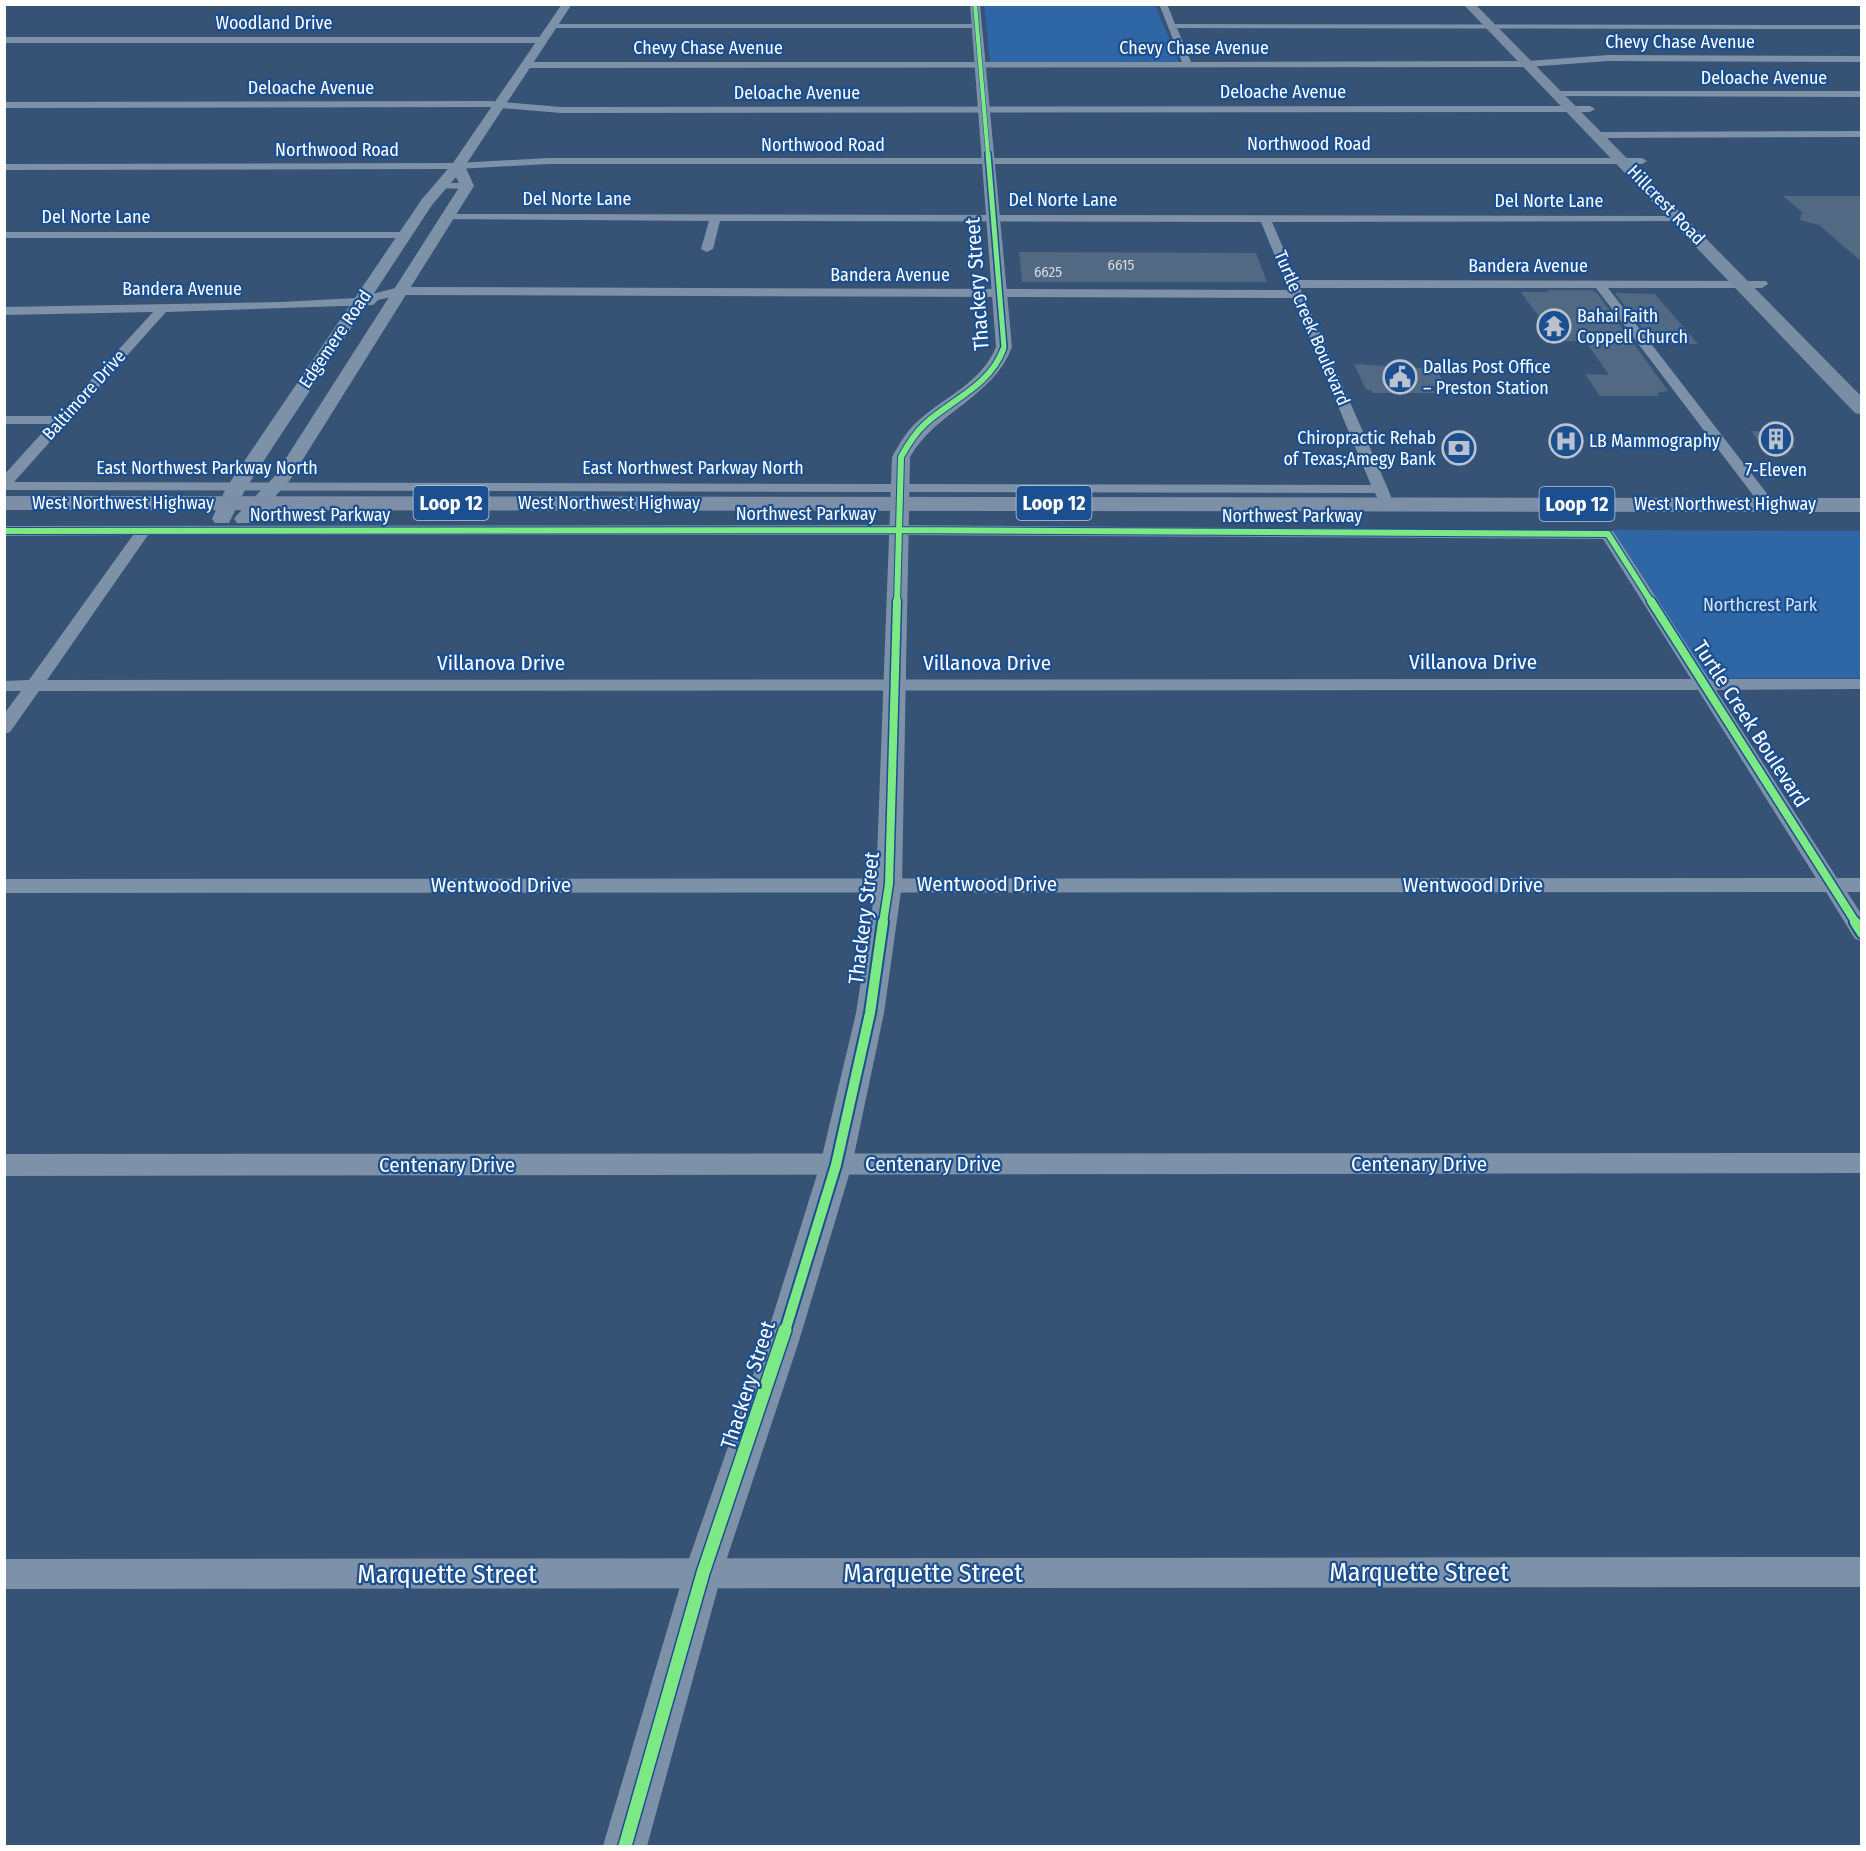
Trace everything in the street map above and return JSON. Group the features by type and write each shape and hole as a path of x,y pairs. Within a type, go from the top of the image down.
{"main road":[{"name":"Hillcrest Road","path":"1468,4 1623,161 1762,284 1862,384"},
{"name":"Hillcrest Road","path":"1482,4 1641,161 1741,284 1860,405"},
{"path":"1790,335 1814,334"},
{"name":"West Northwest Highway","path":"4,503 244,503 898,510 1387,504 1862,504"},
{"name":"West Northwest Highway","path":"4,519 244,503"},
{"name":"West Northwest Highway","path":"1387,504 1862,520"}],"street":[{"name":"Edgemere Road","path":"244,503 360,301 404,235 440,186 458,166 567,4"},
{"name":"Thackery Street","path":"624,1846 703,1573 782,1341 836,1165 870,1013 889,884 896,686 898,510 902,457 907,442 916,430 983,381 996,368 1004,347 997,292 975,4"},
{"path":"1162,4 1188,65"},
{"path":"553,26 977,26"},
{"path":"1171,26 1862,27"},
{"name":"Woodland Drive","path":"4,40 543,40"},
{"name":"Chevy Chase Avenue","path":"527,65 1544,64 1608,58 1862,59"},
{"name":"Deloache Avenue","path":"1558,94 1862,94"},
{"name":"Deloache Avenue","path":"4,105 498,105 571,110 1590,109"},
{"path":"1598,135 1862,134"},
{"name":"Northwood Road","path":"4,167 458,166 548,161 1641,161"},
{"path":"440,186 466,186 458,166"},
{"name":"Edgemere Road","path":"244,503 397,297 466,186"},
{"name":"Del Norte Lane","path":"447,217 1690,221"},
{"path":"707,249 716,217"},
{"name":"Turtle Creek Boulevard","path":"1264,219 1387,504"},
{"name":"Del Norte Lane","path":"4,235 404,235"},
{"path":"1599,284 1767,504"},
{"name":"Bandera Avenue","path":"4,311 281,306 397,297 480,302 556,293 997,292 1762,284"},
{"name":"Baltimore Drive","path":"4,485 164,307"},
{"path":"4,420 62,420"},
{"name":"East Northwest Parkway North","path":"4,485 244,503 898,510 1387,504"},
{"name":"Northwest Parkway","path":"4,531 143,532 898,510 1608,534"},
{"path":"4,728 143,532"},
{"name":"Turtle Creek Boulevard","path":"1608,534 1862,933"},
{"name":"Villanova Drive","path":"4,686 1862,684"},
{"name":"Wentwood Drive","path":"4,885 1862,885"},
{"name":"Centenary Drive","path":"4,1165 1862,1163"},
{"name":"Marquette Street","path":"4,1574 1862,1572"}],"green space":[{"path":"984,5 1155,5 1179,62 990,62"},
{"name":"Northcrest Park","path":"1612,530 1861,531 1861,678 1706,678"}],"building":[{"path":"1783,196 1862,196 1862,262 1819,225 1800,220 1802,212"},
{"path":"1019,252 1256,253 1267,282 1022,282"},
{"path":"1548,290 1591,290 1597,293 1668,391 1657,393 1659,396 1600,396 1585,374 1609,375 1585,341 1563,341 1557,332 1550,332 1521,292 1549,292"},
{"path":"1615,293 1655,294 1698,344 1654,344"},
{"name":"Dallas Post Office – Preston Station","path":"1354,364 1436,369 1446,386 1431,386 1435,393 1372,393 1371,390 1366,390"},
{"name":"7-Eleven","path":"1751,431 1781,432 1795,448 1763,447"}],"cycle path":[{"path":"625,1846 703,1573 782,1341 836,1165 870,1013 889,884 901,457 911,439 925,424 987,377 998,364 1004,347 975,4"},
{"path":"4,531 898,530 1608,534 1862,933"}],"place":[{"name":"Bahai Faith Coppell Church","path":"1554,326"},
{"name":"Dallas Post Office – Preston Station","path":"1400,377"},
{"name":"7-Eleven","path":"1776,439"},
{"name":"LB Mammography","path":"1566,441"},
{"name":"Chiropractic Rehab of Texas;Amegy Bank","path":"1459,448"}]}
